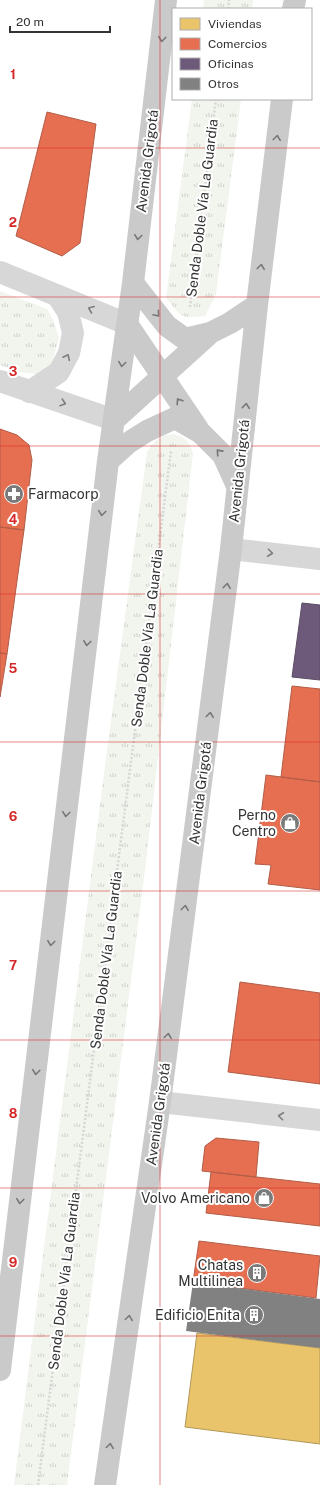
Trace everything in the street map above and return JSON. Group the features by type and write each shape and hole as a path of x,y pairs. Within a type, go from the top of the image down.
{"main road":[{"name":"Avenida Grigotá","path":"0,1370 108,461 133,283 166,0"},
{"name":"Avenida Grigotá","path":"105,1485 160,1102 231,549 257,305 282,100"},
{"path":"133,283 167,326 185,339 210,333 230,323 257,305"},
{"path":"127,324 201,433 223,455 237,486"},
{"path":"114,420 210,333"},
{"path":"108,461 128,442 175,418 201,433"}],"street":[{"path":"0,272 127,324"},
{"path":"29,392 58,372 69,353 73,333 68,312 57,295"},
{"path":"0,381 114,420"},
{"path":"231,549 320,559"},
{"path":"160,1102 320,1120"}],"path":[{"name":"Senda Doble Vía La Guardia","path":"189,310 216,100"},
{"name":"Senda Doble Vía La Guardia","path":"38,1485 171,450"}],"green space":[{"path":"204,0 253,0 252,8 203,8"},
{"path":"192,100 241,100 216,294 205,316 186,317 179,313 166,298"},
{"path":"0,291 47,309 53,320 59,338 52,363 36,374 18,372 0,365"},
{"path":"173,434 186,440 193,453 146,862 67,1485 14,1485 103,781 147,452 158,439"}],"building: Viviendas":[{"path":"197,1333 320,1348 320,1444 185,1427"}],"building: Comercios":[{"path":"47,112 96,124 80,243 62,256 16,236"},
{"name":"Farmacorp","path":"0,429 17,435 29,445 32,460 24,530 0,527"},
{"path":"0,527 24,530 7,654 0,653"},
{"path":"0,653 7,654 0,697"},
{"path":"292,686 320,689 320,782 281,777"},
{"name":"Perno Centro","path":"266,775 320,782 320,890 268,884 271,865 255,864"},
{"path":"240,982 320,993 320,1084 228,1072"},
{"path":"216,1138 259,1142 256,1177 202,1171 205,1146"},
{"name":"Volvo Americano","path":"211,1172 320,1184 320,1226 206,1213"},
{"name":"Chatas Multilinea","path":"199,1241 320,1256 316,1298 193,1282"}],"building: Oficinas":[{"path":"302,603 320,605 320,680 292,677"}],"building: Otros":[{"name":"Edificio Enita","path":"193,1282 320,1299 320,1348 186,1331"}],"place":[{"name":"Farmacorp","path":"14,494"},
{"name":"Perno Centro","path":"290,823"},
{"name":"Volvo Americano","path":"264,1198"},
{"name":"Chatas Multilinea","path":"257,1273"},
{"name":"Edificio Enita","path":"254,1315"}]}
